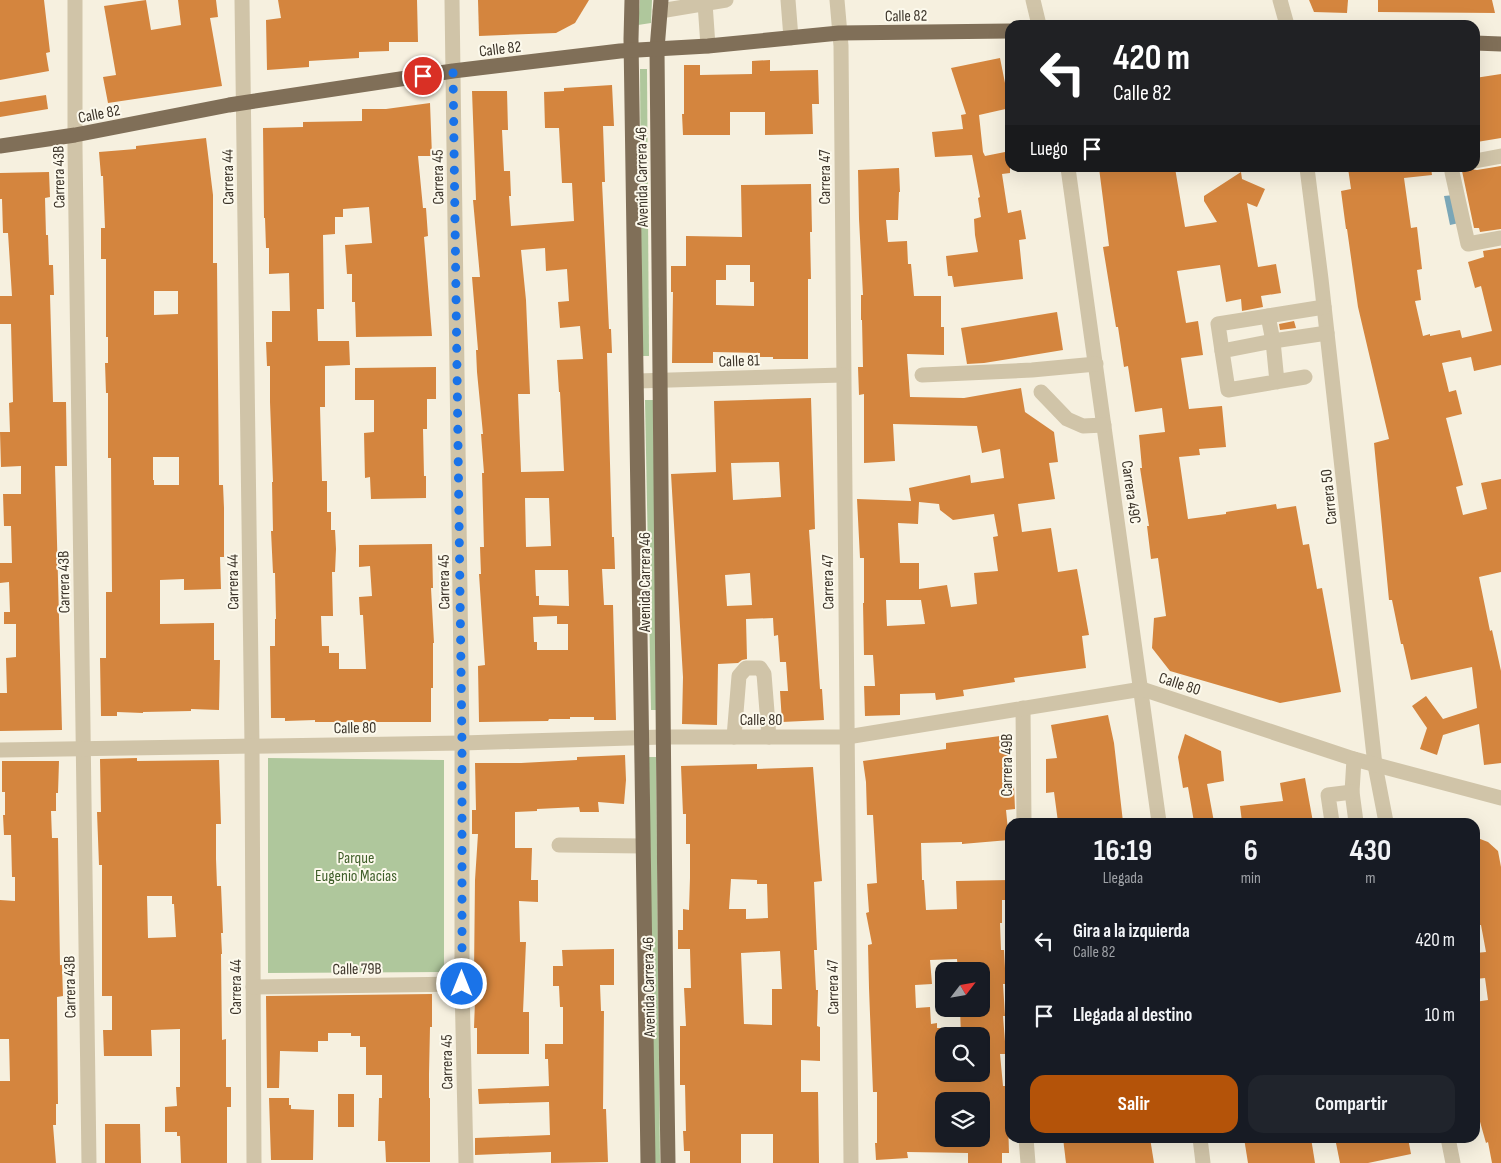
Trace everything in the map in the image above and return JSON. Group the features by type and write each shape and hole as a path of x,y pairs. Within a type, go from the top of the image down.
{"main road":[{"name":"Avenida Carrera 46","path":"632,0 631,51 648,1163"},
{"name":"Avenida Carrera 46","path":"660,5 657,49 668,1163"},
{"name":"Calle 82","path":"0,146 75,135 243,103 453,71 631,51 708,46 840,33 1005,30"},
{"path":"1480,43 1501,44"}],"street":[{"name":"Carrera 43B","path":"75,0 82,750 89,1163"},
{"name":"Carrera 44","path":"242,0 252,746 254,1163"},
{"name":"Carrera 45","path":"452,0 462,743 462,984 466,1163"},
{"path":"660,5 726,0"},
{"path":"788,0 792,38"},
{"name":"Carrera 47","path":"837,0 840,33 851,1163"},
{"path":"1034,0 1038,20"},
{"path":"1280,0 1286,20"},
{"path":"705,3 708,46"},
{"path":"1480,161 1501,156"},
{"name":"Carrera 49C","path":"1069,172 1158,818"},
{"name":"Carrera 50","path":"1307,172 1324,307 1375,765 1385,818"},
{"path":"1452,172 1468,244 1501,238"},
{"path":"1305,377 1228,390 1218,324 1324,307"},
{"path":"1268,316 1273,341 1277,382"},
{"path":"1222,351 1327,333"},
{"path":"922,375 1032,370 1096,364"},
{"name":"Calle 81","path":"637,380 843,375"},
{"path":"1041,392 1067,419 1084,426 1104,425"},
{"path":"734,737 739,676 746,668 760,668 764,674 769,737"},
{"name":"Calle 80","path":"0,750 462,743 642,737 847,737 1142,689 1354,759 1501,798"},
{"name":"Carrera 49B","path":"1023,708 1024,818"},
{"path":"1354,759 1352,792 1355,818"},
{"path":"1331,818 1328,795 1352,792"},
{"path":"558,845 643,846"},
{"name":"Calle 79B","path":"253,987 462,984"},
{"path":"1026,1143 1028,1163"},
{"path":"1201,1143 1203,1163"},
{"path":"1449,1143 1453,1163"}],"green space":[{"path":"640,0 652,0 651,23 638,25"},
{"path":"640,69 647,69 649,356 642,356"},
{"path":"645,400 653,400 658,710 651,710"},
{"path":"649,757 656,757 660,1163 654,1163"},
{"name":"Parque Eugenio Macías","path":"268,758 444,760 444,972 268,973"}],"water":[{"path":"1454,195 1459,223 1450,225 1444,196"}],"building":[{"path":"0,0 44,0 50,52 46,53 49,71 0,80"},
{"path":"146,0 151,30 181,25 178,0 216,0 218,17 210,18 222,86 108,103 103,77 116,75 104,6"},
{"path":"278,0 417,0 418,42 389,42 389,51 359,52 359,58 309,61 309,67 267,70 266,20 281,18"},
{"path":"478,0 589,0 575,23 556,33 479,36"},
{"path":"1309,0 1348,0 1347,13 1314,12"},
{"path":"1378,0 1492,0 1495,13 1378,12"},
{"path":"1000,58 1005,83 1005,109 979,115 985,156 1005,152 1005,172 1010,173 1002,174 1008,213 1021,210 1026,239 1019,240 1023,279 954,287 952,276 948,276 946,256 978,252 974,219 981,217 978,198 980,197 972,155 935,157 932,132 963,129 961,115 966,114 951,68"},
{"path":"770,60 770,71 818,70 819,104 812,104 813,134 765,135 765,112 730,112 730,135 683,135 684,65 700,65 700,75 752,74 752,61"},
{"path":"1501,74 1501,138 1480,142 1480,77"},
{"path":"612,85 614,126 603,126 605,182 602,182 609,329 611,329 612,353 607,353 612,537 614,537 615,569 602,569 604,605 613,605 616,720 594,720 594,717 570,717 570,719 549,719 548,721 479,722 478,666 485,665 479,574 481,574 480,547 484,547 482,473 484,473 481,434 483,434 477,372 476,350 478,350 472,277 480,277 473,200 476,200 472,91 507,91 508,130 502,130 504,171 510,171 511,226 574,221 572,183 562,183 559,128 545,128 544,92 564,91 564,88","holes":["545,248 546,271 567,269 569,301 558,302 560,328 580,326 583,359 557,360 564,471 521,472 518,394 530,394 526,300 521,250","525,498 549,498 551,546 526,547","535,570 568,570 569,606 539,605 539,596 536,596","557,616 557,624 568,624 568,650 537,650 537,642 534,642 533,617"]},
{"path":"46,95 48,109 0,117 0,102"},
{"path":"430,103 432,156 418,156 423,208 426,208 428,236 424,237 432,336 356,337 355,302 352,302 352,274 347,274 345,245 372,243 369,207 343,209 343,217 335,217 335,234 323,235 324,309 317,309 318,341 349,341 350,365 325,366 325,407 320,407 322,481 327,481 327,512 331,512 331,530 335,530 336,549 335,572 332,572 333,616 321,616 322,646 329,646 329,653 339,653 339,669 366,669 363,615 360,615 359,597 372,596 370,566 359,567 359,545 432,544 433,588 431,588 434,643 431,722 315,722 315,720 285,721 285,718 271,718 270,646 275,646 276,619 275,573 273,573 271,531 273,531 273,482 270,366 267,366 266,342 272,342 272,311 290,311 289,273 269,274 269,248 266,248 264,218 263,128 303,127 303,122 362,121 362,109 386,109"},
{"path":"206,138 213,195 213,263 217,263 219,485 223,485 224,508 224,557 220,557 221,589 184,590 184,579 160,580 160,624 214,623 214,660 220,660 219,710 191,709 191,711 143,713 117,712 117,716 101,716 100,658 106,658 106,592 112,592 111,458 108,458 108,393 106,393 105,363 108,363 106,259 101,259 101,228 105,228 103,176 101,176 99,152 136,149 136,146","holes":["154,291 178,291 178,314 154,315","153,457 179,457 179,485 154,485"]},
{"path":"1501,166 1501,229 1480,232 1479,228 1474,228 1462,172 1480,172 1480,170"},
{"path":"899,168 898,220 886,220 888,242 907,241 908,264 911,264 914,296 941,296 941,327 944,327 944,355 907,354 910,397 964,398 1021,388 1025,412 1054,432 1058,462 1049,463 1055,499 1018,504 1022,532 1051,528 1058,572 1077,569 1089,635 1082,636 1086,668 1014,678 1015,682 963,690 964,696 936,700 935,693 900,694 900,715 865,716 864,686 875,686 873,655 864,655 864,558 860,558 857,499 911,501 909,488 970,475 971,483 1004,478 1000,449 982,453 977,426 893,424 895,461 864,463 864,394 859,395 858,367 863,367 861,295 863,295 858,170","holes":["919,502 939,504 940,510 953,520 994,514 998,536 993,537 998,571 974,573 977,604 951,607 947,585 919,589 919,563 900,563 898,523 918,524","886,600 921,600 925,624 887,626"]},
{"path":"49,172 50,197 45,198 49,265 53,265 54,295 50,295 53,402 66,402 67,466 55,466 62,730 0,731 0,693 7,693 6,658 16,657 16,624 4,624 4,612 10,612 9,582 0,583 0,563 12,563 11,526 4,526 3,494 21,494 21,466 1,467 0,432 10,432 9,403 13,402 11,324 0,324 0,296 12,296 8,233 3,233 0,173"},
{"path":"1100,172 1176,172 1185,227 1217,222 1204,201 1204,196 1241,172 1242,179 1265,189 1257,207 1247,203 1258,267 1276,264 1281,293 1261,296 1263,307 1242,311 1241,299 1226,302 1220,265 1177,271 1186,323 1198,321 1203,355 1181,358 1189,409 1222,406 1226,447 1199,449 1200,455 1179,457 1188,519 1276,504 1277,509 1296,506 1303,545 1309,544 1317,589 1322,588 1341,692 1280,703 1170,671 1152,648 1154,618 1166,616 1158,558 1151,559 1147,526 1149,526 1140,468 1142,468 1139,435 1165,432 1162,408 1135,412 1128,366 1124,367 1118,327 1116,327 1103,247 1109,246"},
{"path":"1349,172 1432,172 1432,175 1404,178 1411,228 1417,227 1422,269 1417,270 1421,300 1415,301 1423,336 1460,330 1462,338 1492,331 1481,286 1475,288 1468,262 1484,257 1483,251 1501,248 1501,365 1474,371 1471,357 1442,363 1449,392 1456,390 1462,414 1446,418 1463,485 1456,487 1463,515 1487,509 1481,483 1501,479 1501,572 1479,577 1490,631 1492,630 1501,671 1501,763 1484,765 1479,724 1443,735 1437,755 1420,749 1427,728 1412,706 1426,696 1443,719 1477,708 1472,667 1411,680 1392,600 1389,600 1374,443 1389,439 1358,307 1346,229 1341,191 1351,189"},
{"path":"811,184 812,232 810,232 811,279 808,279 808,359 773,359 773,357 760,357 760,353 713,352 713,363 672,363 673,292 671,292 671,266 686,266 686,236 742,237 741,185","holes":["726,265 750,265 750,282 754,282 754,306 716,305 716,280 726,280"]},
{"path":"1057,312 1063,350 967,364 961,328"},
{"path":"1294,321 1296,328 1280,330 1279,324"},
{"path":"436,367 436,399 427,399 427,429 423,429 426,498 371,499 370,477 365,478 364,433 374,432 374,400 355,400 355,368"},
{"path":"811,398 815,529 809,530 820,689 822,689 824,720 782,722 780,691 788,691 786,662 780,662 778,635 774,636 773,618 746,619 747,659 738,663 718,664 717,725 682,724 683,677 671,474 716,472 714,401","holes":["779,462 781,497 733,500 731,463","750,573 752,605 727,606 725,575"]},
{"path":"1108,715 1114,743 1123,818 1057,818 1054,792 1046,793 1046,759 1057,758 1051,725"},
{"path":"1185,734 1221,751 1224,781 1207,784 1213,818 1193,818 1188,787 1183,788 1178,757"},
{"path":"1008,735 1010,786 1014,786 1015,809 1006,810 1005,840 962,844 962,842 921,843 922,880 924,880 926,910 957,909 956,881 1005,880 1005,900 1002,900 1002,923 1000,923 1001,950 1004,950 1005,967 1005,984 1003,984 1005,1016 1003,1016 1005,1054 1000,1054 1003,1086 1005,1086 1005,1143 1009,1143 1009,1153 1002,1153 1002,1163 968,1163 968,1153 907,1152 908,1158 876,1160 877,1092 873,1092 868,945 872,944 866,913 869,912 867,884 877,883 873,815 867,815 863,761 946,749 946,743","holes":["957,959 957,962 990,962 990,1018 960,1018 961,1027 990,1027 990,1082 935,1082 935,1027 937,1027 937,1023 931,1024 930,1007 916,1008 915,985 932,984 930,960"]},
{"path":"625,755 626,780 624,804 598,802 599,812 580,812 579,807 515,812 515,848 532,848 531,880 538,880 538,902 519,901 520,942 526,942 523,1012 529,1012 529,1054 477,1054 477,1028 474,1028 476,973 474,973 475,880 478,834 472,834 472,810 476,810 475,763 521,763 577,760 577,757"},
{"path":"137,758 137,761 219,760 221,824 216,824 216,859 217,886 221,886 223,933 221,933 222,1040 226,1039 226,1087 231,1087 231,1107 227,1107 227,1163 181,1163 180,1136 177,1136 177,1132 165,1132 165,1107 177,1106 176,1087 180,1087 180,1029 151,1030 152,1056 104,1056 103,1030 112,1030 112,996 102,996 102,865 99,865 97,812 101,812 100,759","holes":["147,896 172,896 176,937 148,938"]},
{"path":"2,761 59,761 56,811 51,811 52,838 58,838 60,965 62,965 63,996 57,997 58,1104 56,1104 56,1125 53,1125 56,1163 0,1163 0,1081 10,1081 9,1039 0,1039 0,900 15,901 15,877 12,877 11,835 4,835 5,792 2,792"},
{"path":"757,764 757,769 813,767 822,881 814,882 817,950 814,950 816,990 818,990 817,1026 820,1027 820,1061 801,1060 801,1092 818,1092 819,1163 773,1163 773,1134 741,1134 741,1163 690,1163 690,1151 684,1151 683,1131 686,1131 685,1085 680,1085 680,1026 686,1026 684,988 691,988 690,949 678,949 678,930 683,930 683,909 689,910 690,844 686,844 686,814 683,814 681,766","holes":["731,879 757,880 757,884 767,884 768,918 746,919 746,909 729,909","780,951 782,989 772,989 772,1025 744,1024 741,953"]},
{"path":"1305,778 1312,818 1242,818 1240,806 1283,801 1280,783"},
{"path":"1480,839 1488,842 1498,851 1501,867 1501,1163 1492,1163 1488,1142 1486,1143 1480,1122 1480,1001 1488,1000 1485,978 1480,978 1480,953 1486,952 1481,925"},
{"path":"614,949 614,985 600,985 601,1011 604,1011 603,1109 606,1109 608,1162 551,1163 551,1152 475,1155 475,1138 550,1135 549,1102 479,1104 478,1089 549,1086 548,1059 545,1059 545,1044 563,1044 563,1007 560,1007 559,986 553,986 553,966 563,966 562,950"},
{"path":"432,994 429,1074 430,1162 386,1162 385,1141 378,1141 379,1098 382,1098 382,1075 366,1075 366,1047 360,1047 360,1036 351,1036 351,1033 328,1033 328,1041 318,1041 318,1052 280,1051 279,1088 267,1088 266,996"},
{"path":"338,1094 354,1094 354,1127 338,1127"},
{"path":"269,1098 289,1098 291,1109 314,1110 313,1160 271,1160"},
{"path":"105,1124 140,1124 141,1163 105,1163"},
{"path":"1064,1143 1151,1143 1154,1163 1066,1163"},
{"path":"1245,1143 1312,1143 1315,1163 1248,1163"},
{"path":"1336,1143 1409,1143 1411,1154 1368,1163 1340,1163"}],"route":[{"path":"423,76 453,71 454,85 462,743 462,984"}]}
